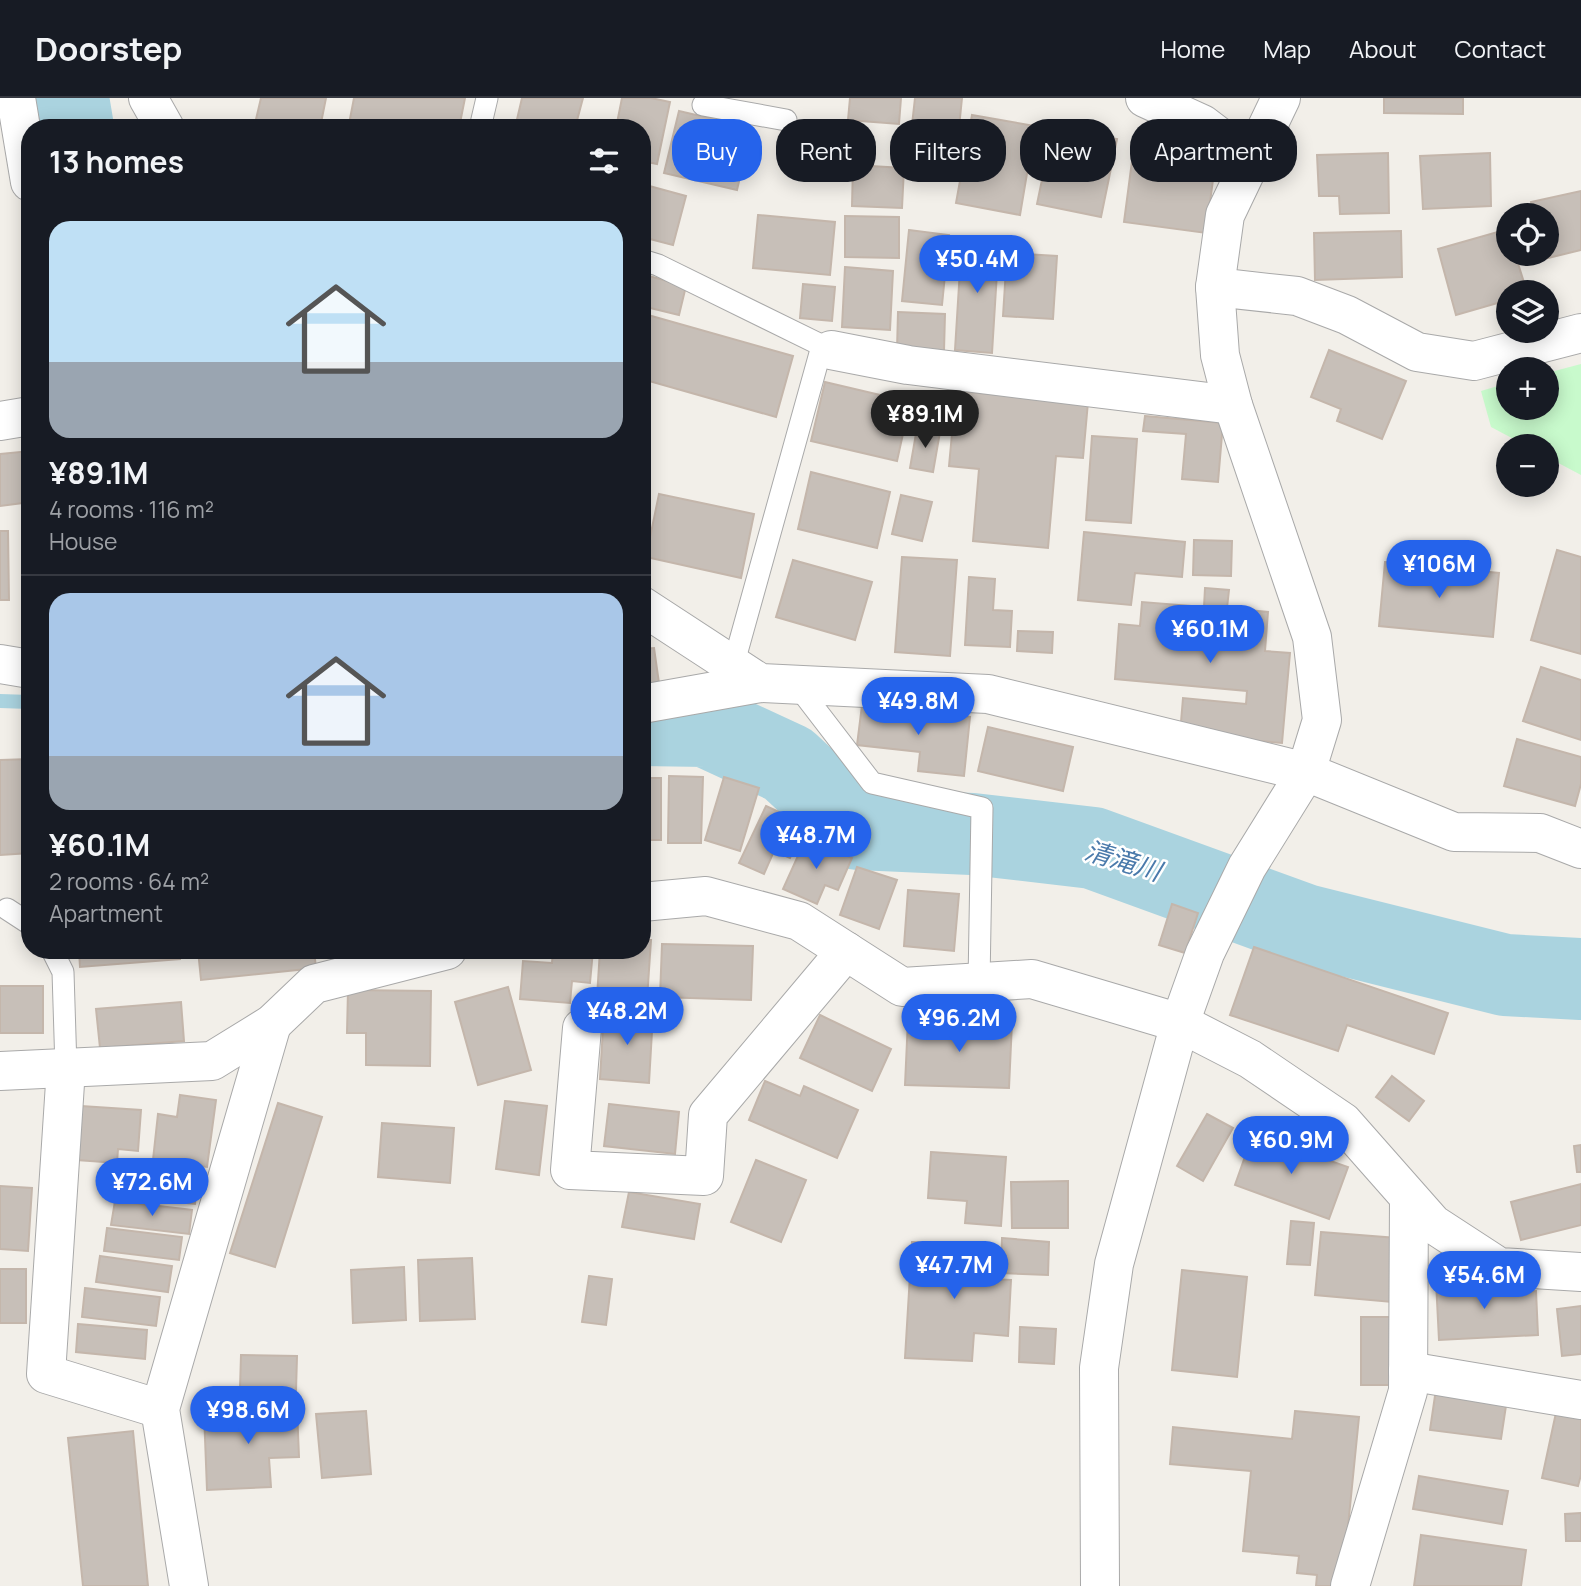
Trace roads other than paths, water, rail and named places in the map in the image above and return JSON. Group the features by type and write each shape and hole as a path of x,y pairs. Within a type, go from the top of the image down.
{"street":[{"path":"16,98 21,128"},
{"path":"141,98 144,119"},
{"path":"148,98 160,119"},
{"path":"1145,98 1191,119"},
{"path":"1271,119 1281,98"},
{"path":"1100,1586 1100,1368 1114,1264 1180,1023 1205,953 1247,867 1306,772 1322,720 1312,637 1233,405 1220,355 1215,287 1225,215 1242,182"},
{"path":"1215,287 1297,296 1347,315 1417,352 1474,361 1581,333"},
{"path":"827,348 908,365 1233,405"},
{"path":"0,421 21,418"},
{"path":"651,611 763,677"},
{"path":"0,664 21,668"},
{"path":"651,702 763,677 988,694 1306,772 1454,832 1540,834 1581,849"},
{"path":"651,901 706,896 799,921 902,987 1032,979 1180,1023 1250,1059 1343,1122 1433,1224 1499,1266 1581,1272"},
{"path":"582,1028 570,1170 704,1176 708,1115 846,951"},
{"path":"0,1071 212,1061 272,1024 314,984 402,959"},
{"path":"189,1586 160,1409 272,1024"},
{"path":"66,1068 46,1374 160,1409"},
{"path":"1350,1586 1408,1391 1409,1198"},
{"path":"1408,1371 1581,1400"}],"lane":[{"path":"482,119 487,98"},
{"path":"702,104 742,105 783,119"},
{"path":"651,263 827,348 763,677 872,783 982,808 979,982"},
{"path":"7,909 21,918"},
{"path":"56,959 63,972 66,1068"}],"waterway":[{"path":"68,98 72,119"},
{"name":"清滝川","path":"0,701 21,702"},
{"name":"清滝川","path":"651,725 706,726 788,764 858,829 972,834 1093,848 1305,925 1505,975 1581,979"}]}
